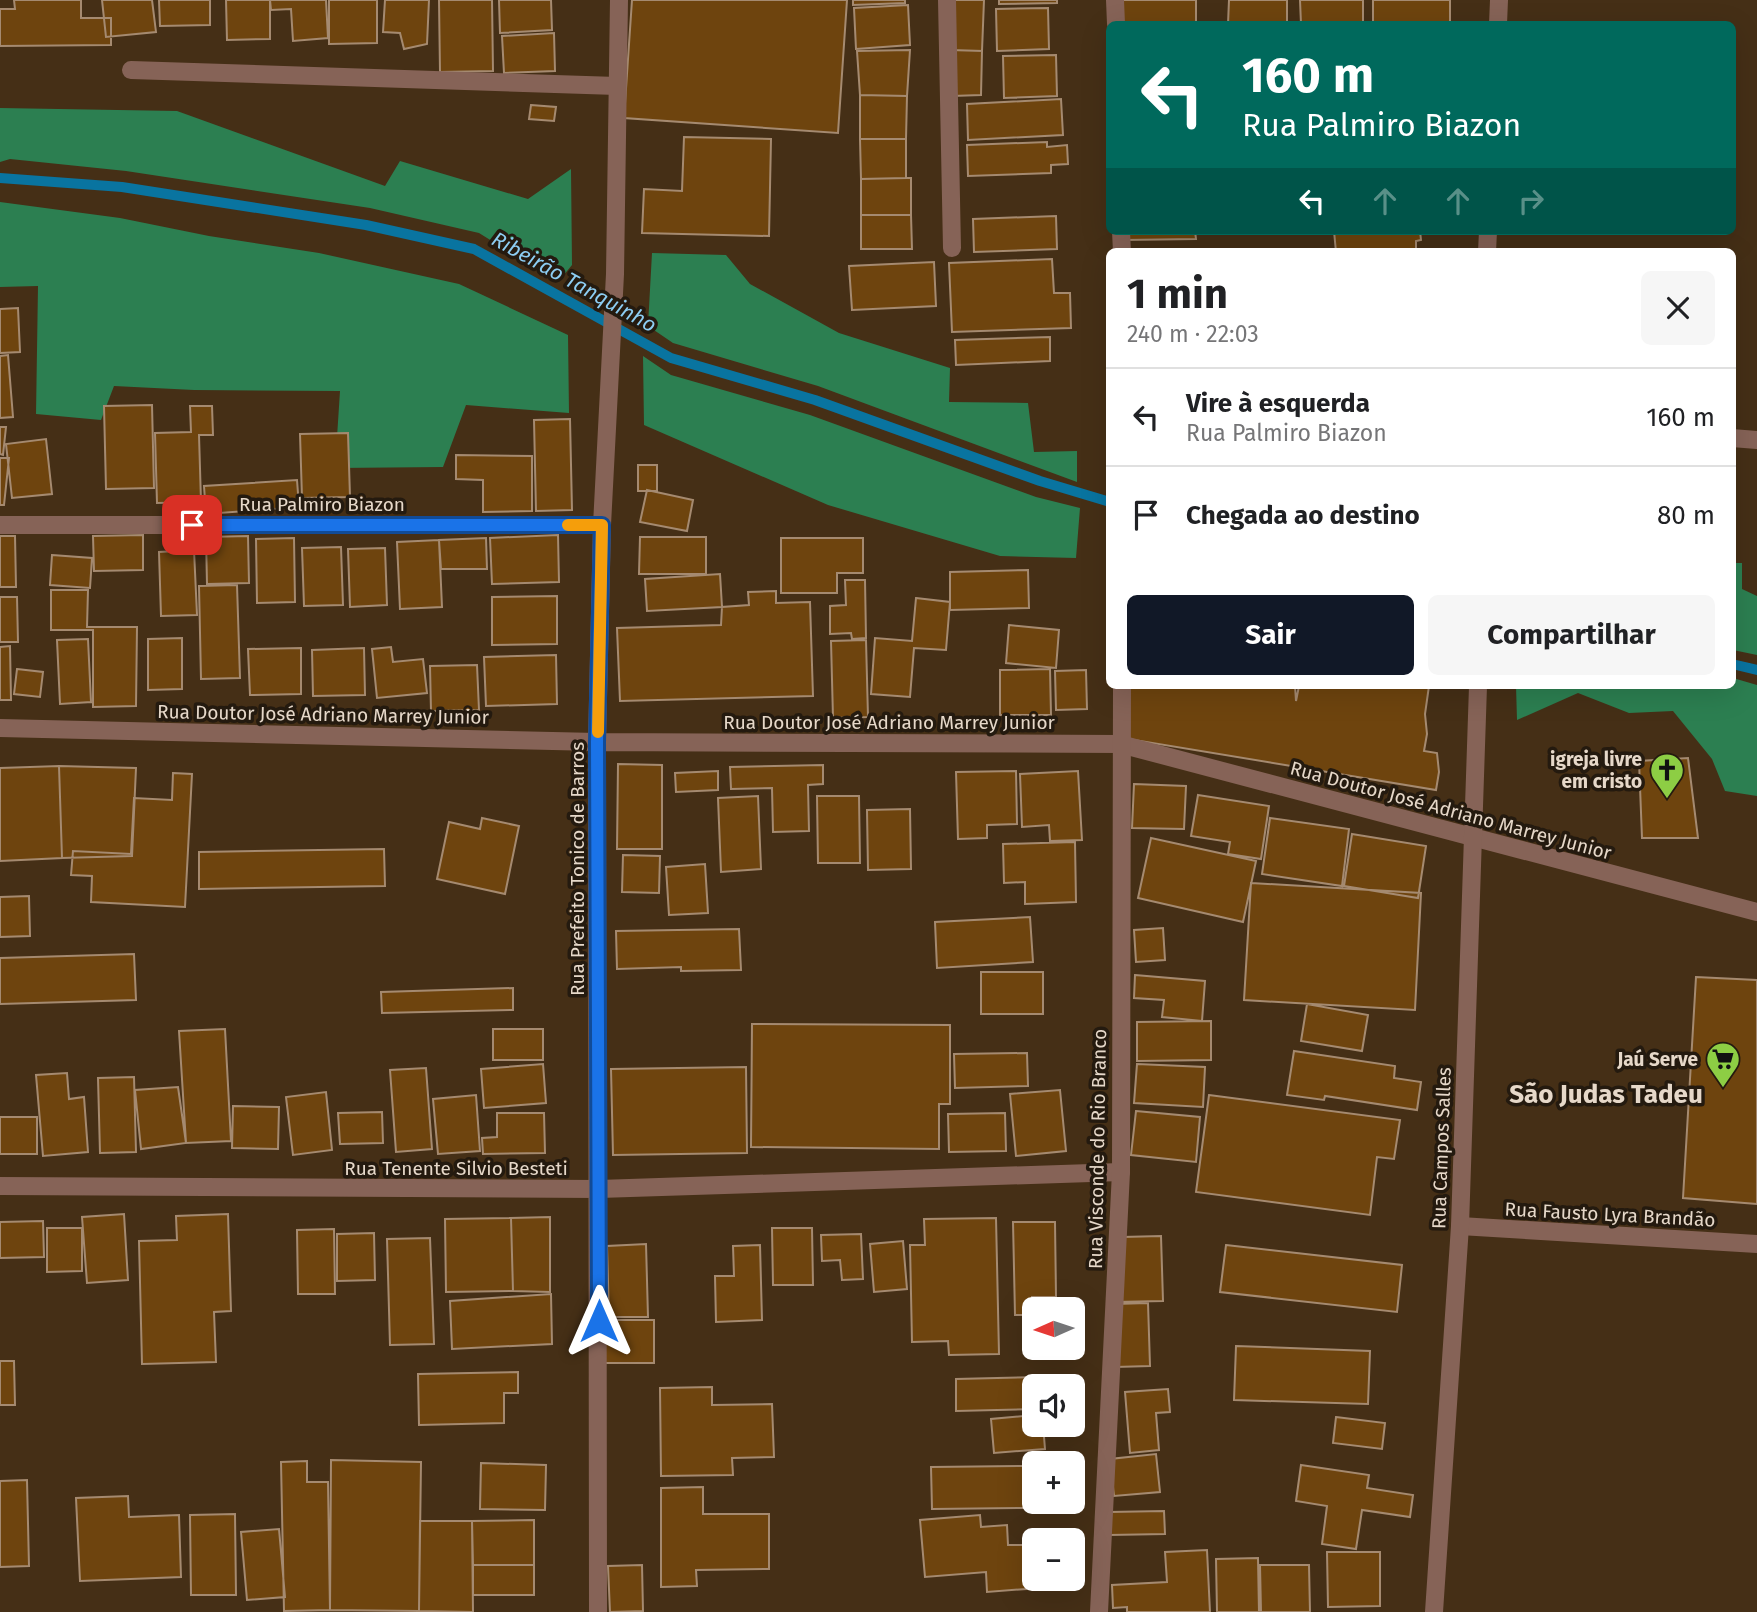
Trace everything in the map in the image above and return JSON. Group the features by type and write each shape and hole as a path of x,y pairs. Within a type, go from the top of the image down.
{"street":[{"name":"Rua Prefeito Tonico de Barros","path":"598,1612 597,742 602,525 615,274 619,0"},
{"path":"947,0 951,248"},
{"path":"1115,0 1116,21"},
{"path":"1498,21 1499,0"},
{"path":"131,70 617,86"},
{"path":"1736,438 1757,440"},
{"name":"Rua Palmiro Biazon","path":"0,525 602,525"},
{"name":"Rua Visconde do Rio Branco","path":"1099,1612 1121,1172 1122,689"},
{"name":"Rua Campos Salles","path":"1434,1612 1460,1226 1478,689"},
{"name":"Rua Doutor José Adriano Marrey Junior","path":"0,728 597,742 1120,744 1757,912"},
{"name":"Rua Tenente Silvio Besteti","path":"0,1186 599,1189 1121,1172"},
{"name":"Rua Fausto Lyra Brandão","path":"1460,1226 1757,1244"}],"green space":[{"path":"0,108 177,111 385,186 400,161 528,199 571,169 572,265 558,282 479,233 370,208 126,171 10,159 0,162"},
{"path":"0,202 120,218 209,236 319,253 459,284 568,335 569,413 466,405 443,467 335,468 340,391 194,390 114,386 101,420 36,414 38,286 0,287"},
{"path":"652,253 726,255 750,284 839,333 950,368 949,402 1028,403 1034,452 1077,451 1077,482 818,386 673,343 648,326"},
{"path":"643,356 671,375 810,415 1036,497 1080,508 1076,558 1000,556 828,505 644,425"},
{"path":"1736,563 1742,563 1742,589 1757,596 1757,655 1736,651"},
{"path":"1736,679 1757,685 1757,796 1725,791 1712,759 1673,711 1629,713 1578,693 1517,720 1516,689 1736,689"}],"building":[{"path":"14,0 81,0 81,18 111,18 111,45 0,46 0,9 15,9"},
{"path":"102,0 152,0 156,32 106,37"},
{"path":"159,0 210,0 210,25 160,26"},
{"path":"226,0 270,0 270,39 227,40"},
{"path":"270,0 326,0 328,38 293,41 291,9 271,10"},
{"path":"329,0 377,0 377,43 329,44"},
{"path":"385,0 429,0 427,44 404,49 400,33 383,32"},
{"path":"439,0 492,0 493,71 440,72"},
{"path":"499,0 551,0 552,30 500,33"},
{"path":"632,0 847,0 838,133 624,118"},
{"path":"853,0 905,0 905,3 853,5"},
{"path":"953,0 984,0 982,51 951,50"},
{"path":"999,0 1057,0 1057,3 999,4"},
{"path":"1123,0 1196,0 1196,21 1123,21"},
{"path":"1229,0 1287,0 1287,21 1228,21"},
{"path":"1300,0 1363,0 1363,21 1301,21"},
{"path":"1373,0 1450,0 1450,21 1373,21"},
{"path":"908,5 910,45 856,49 854,8"},
{"path":"1048,8 1049,49 997,51 996,9"},
{"path":"554,33 555,71 504,73 502,36"},
{"path":"910,50 907,96 860,95 857,51"},
{"path":"951,50 982,51 981,95 952,96"},
{"path":"1056,55 1057,96 1004,98 1003,56"},
{"path":"860,95 907,96 906,139 860,139"},
{"path":"1061,99 1063,135 968,140 967,104"},
{"path":"531,105 556,107 554,121 529,119"},
{"path":"684,137 771,139 769,236 642,233 644,189 682,191"},
{"path":"860,139 906,139 906,178 861,179"},
{"path":"1047,142 1047,147 1067,145 1068,164 1051,165 1051,173 968,176 967,145"},
{"path":"911,178 911,215 861,215 861,179"},
{"path":"861,215 911,215 912,249 861,249"},
{"path":"1056,216 1057,249 974,252 973,219"},
{"path":"1124,235 1196,235 1196,239 1124,240"},
{"path":"1334,235 1420,235 1421,240 1416,241 1416,248 1336,248"},
{"path":"1052,259 1054,293 1070,293 1071,328 952,332 949,263"},
{"path":"934,262 936,306 852,310 849,266"},
{"path":"18,308 20,352 0,353 0,309"},
{"path":"1050,337 1050,361 956,365 955,340"},
{"path":"8,355 13,417 0,418 0,356"},
{"path":"152,405 154,488 106,489 104,406"},
{"path":"190,406 212,406 213,435 199,435 201,502 157,503 155,433 191,432"},
{"path":"570,419 572,510 536,511 534,420"},
{"path":"0,427 6,427 3,455 0,454"},
{"path":"348,433 350,497 302,498 300,434"},
{"path":"46,439 52,494 12,498 6,444"},
{"path":"456,455 532,456 532,511 483,512 483,480 456,479"},
{"path":"0,458 9,458 4,505 0,505"},
{"path":"638,465 657,465 657,491 638,491"},
{"path":"297,480 299,507 206,514 204,486"},
{"path":"647,490 693,500 687,531 640,522"},
{"path":"143,535 143,570 94,571 93,536"},
{"path":"558,535 559,582 492,584 490,538"},
{"path":"0,536 15,536 16,587 0,587"},
{"path":"248,536 249,583 207,584 206,537"},
{"path":"640,537 706,537 706,574 639,574"},
{"path":"294,538 295,602 257,603 256,539"},
{"path":"486,538 487,569 441,569 439,540"},
{"path":"781,538 863,538 863,573 837,573 837,593 781,593"},
{"path":"439,540 442,607 400,609 397,542"},
{"path":"341,547 343,605 304,606 302,548"},
{"path":"385,548 387,605 350,607 348,549"},
{"path":"194,550 197,615 161,616 159,552"},
{"path":"52,555 92,558 90,588 50,585"},
{"path":"1028,570 1029,608 950,610 950,572"},
{"path":"720,574 722,607 647,611 645,579"},
{"path":"845,580 865,580 866,638 852,639 851,633 830,634 830,606 846,605"},
{"path":"237,585 240,678 201,679 199,586"},
{"path":"51,590 88,590 87,627 137,627 136,706 93,707 93,630 51,630"},
{"path":"776,591 776,603 810,602 813,696 620,701 617,628 721,625 722,607 749,605 748,592"},
{"path":"557,596 557,644 492,645 492,597"},
{"path":"0,597 17,597 18,642 0,642"},
{"path":"916,598 950,602 946,650 914,648 910,697 871,694 875,638 912,641"},
{"path":"1009,625 1059,630 1056,668 1006,663"},
{"path":"182,638 182,689 148,690 148,639"},
{"path":"88,639 91,702 60,704 57,640"},
{"path":"866,640 868,717 833,718 831,641"},
{"path":"10,646 11,700 0,700 0,647"},
{"path":"391,647 393,662 423,659 427,693 377,698 372,649"},
{"path":"301,648 301,694 250,695 248,649"},
{"path":"364,648 365,695 313,696 312,650"},
{"path":"556,655 557,704 486,706 484,657"},
{"path":"477,665 479,710 431,711 430,666"},
{"path":"17,669 43,672 40,697 14,694"},
{"path":"1050,669 1051,715 1000,715 1000,670"},
{"path":"1086,670 1087,709 1056,710 1055,671"},
{"path":"1125,689 1295,689 1296,701 1298,689 1429,689 1424,751 1437,753 1439,772 1436,790 1122,738"},
{"name":"igreja livre em cristo","path":"1688,758 1698,838 1642,838 1639,761"},
{"path":"618,764 662,765 662,849 617,849"},
{"path":"823,765 823,784 808,785 809,831 773,832 772,788 731,789 730,767"},
{"path":"59,766 136,768 132,856 62,858"},
{"path":"59,766 62,858 0,861 0,768"},
{"path":"718,771 718,790 676,792 675,773"},
{"path":"1016,771 1017,824 987,825 987,838 958,839 956,772"},
{"path":"1078,771 1082,840 1050,841 1049,825 1022,827 1020,774"},
{"path":"173,773 192,774 185,907 91,902 92,876 71,875 73,851 131,854 134,798 172,800"},
{"path":"1134,784 1186,786 1184,829 1132,828"},
{"path":"1198,795 1269,806 1261,859 1228,854 1230,842 1191,836"},
{"path":"758,796 761,869 721,872 718,798"},
{"path":"817,796 859,796 860,863 818,863"},
{"path":"910,809 911,869 868,870 867,810"},
{"path":"482,818 519,826 505,894 437,879 449,822 480,829"},
{"path":"1270,818 1349,829 1342,886 1262,874"},
{"path":"1352,834 1426,846 1418,898 1344,886"},
{"path":"1151,838 1256,861 1243,922 1138,898"},
{"path":"1075,842 1076,902 1025,904 1025,882 1004,883 1003,844"},
{"path":"384,849 385,886 199,889 199,852"},
{"path":"623,855 660,856 659,893 622,892"},
{"path":"705,864 708,913 669,915 666,867"},
{"path":"1251,883 1421,893 1415,1010 1244,1000"},
{"path":"29,896 30,936 0,937 0,897"},
{"path":"1030,917 1033,962 937,968 935,922"},
{"path":"1163,928 1165,960 1136,962 1134,930"},
{"path":"739,929 741,970 681,971 681,967 617,969 616,931"},
{"path":"134,954 136,1000 0,1004 0,958"},
{"path":"981,972 1043,972 1043,1014 981,1014"},
{"path":"1135,975 1205,981 1202,1021 1162,1017 1164,1000 1134,998"},
{"name":"Jaú Serve","path":"1696,977 1757,980 1757,1204 1683,1198"},
{"path":"513,988 513,1010 382,1013 381,992"},
{"path":"1307,1004 1368,1015 1362,1051 1301,1041"},
{"path":"1211,1021 1211,1060 1137,1061 1137,1022"},
{"path":"752,1024 950,1025 950,1104 939,1104 939,1149 751,1147"},
{"path":"225,1029 231,1141 186,1143 179,1031"},
{"path":"493,1029 543,1029 543,1060 493,1060"},
{"path":"1294,1051 1395,1066 1394,1078 1421,1082 1417,1110 1325,1096 1324,1100 1287,1095"},
{"path":"1027,1053 1028,1086 955,1088 954,1054"},
{"path":"543,1064 546,1103 484,1108 481,1069"},
{"path":"1137,1064 1205,1067 1203,1107 1134,1103"},
{"path":"746,1067 747,1153 613,1155 611,1069"},
{"path":"426,1068 432,1149 396,1152 390,1070"},
{"path":"67,1073 69,1099 84,1097 88,1152 43,1156 36,1075"},
{"path":"134,1077 136,1152 100,1153 98,1078"},
{"path":"178,1087 186,1143 141,1149 135,1090"},
{"path":"1060,1090 1066,1151 1016,1156 1010,1094"},
{"path":"326,1092 332,1150 293,1155 286,1097"},
{"path":"476,1095 480,1151 438,1154 433,1099"},
{"path":"1209,1095 1400,1120 1394,1159 1377,1157 1370,1215 1196,1192"},
{"path":"233,1106 279,1107 278,1149 232,1148"},
{"path":"1136,1111 1200,1117 1196,1162 1131,1155"},
{"path":"382,1112 383,1143 340,1144 338,1113"},
{"path":"497,1113 544,1113 545,1153 483,1154 482,1138 497,1137"},
{"path":"1005,1113 1006,1151 949,1152 948,1114"},
{"path":"0,1117 37,1117 37,1154 0,1154"},
{"path":"124,1214 128,1280 87,1283 82,1217"},
{"path":"228,1214 231,1311 214,1312 216,1362 142,1364 139,1241 177,1240 176,1216"},
{"path":"550,1217 550,1292 513,1291 511,1218"},
{"path":"511,1218 513,1291 446,1292 445,1219"},
{"path":"996,1218 999,1354 949,1355 948,1341 912,1342 910,1245 925,1245 924,1219"},
{"path":"43,1221 44,1257 0,1258 0,1222"},
{"path":"1013,1222 1055,1222 1056,1297 1022,1297 1022,1315 1015,1315"},
{"path":"47,1228 82,1228 82,1271 47,1272"},
{"path":"772,1228 812,1228 813,1285 773,1285"},
{"path":"334,1229 335,1294 298,1294 297,1230"},
{"path":"374,1233 375,1280 337,1281 337,1234"},
{"path":"861,1234 863,1279 842,1280 840,1260 822,1261 821,1235"},
{"path":"1161,1236 1163,1301 1114,1302 1122,1237"},
{"path":"430,1238 434,1344 390,1345 387,1239"},
{"path":"903,1241 907,1289 874,1292 870,1244"},
{"path":"646,1244 648,1317 609,1317 607,1246"},
{"path":"760,1245 762,1320 716,1322 715,1276 734,1276 733,1246"},
{"path":"1226,1245 1402,1265 1397,1312 1220,1292"},
{"path":"551,1294 552,1344 452,1349 450,1301"},
{"path":"1148,1303 1150,1366 1115,1367 1114,1304"},
{"path":"604,1320 654,1320 654,1363 605,1363"},
{"path":"1236,1346 1370,1351 1368,1404 1234,1400"},
{"path":"0,1361 14,1361 15,1405 0,1405"},
{"path":"518,1372 518,1393 504,1393 504,1423 419,1425 418,1374"},
{"path":"1022,1377 1022,1409 956,1411 956,1379"},
{"path":"712,1387 712,1405 772,1404 774,1457 732,1458 733,1475 661,1476 660,1388"},
{"path":"1168,1389 1170,1412 1156,1413 1159,1450 1130,1453 1125,1392"},
{"path":"1022,1416 1022,1437 1044,1437 1045,1449 994,1453 991,1419"},
{"path":"1336,1417 1385,1423 1382,1449 1333,1443"},
{"path":"1156,1454 1160,1492 1114,1496 1110,1459"},
{"path":"331,1460 421,1462 419,1611 330,1610"},
{"path":"307,1461 307,1482 328,1482 330,1610 284,1611 281,1462"},
{"path":"481,1463 546,1465 545,1510 480,1509"},
{"path":"1301,1465 1369,1475 1367,1488 1413,1495 1410,1517 1362,1510 1356,1549 1322,1544 1327,1506 1296,1501"},
{"path":"1022,1466 1022,1508 932,1509 931,1467"},
{"path":"27,1480 29,1566 0,1567 0,1481"},
{"path":"703,1487 703,1514 769,1514 769,1569 696,1570 697,1586 661,1587 661,1488"},
{"path":"128,1496 129,1517 179,1515 181,1577 80,1581 76,1498"},
{"path":"1164,1511 1165,1534 1109,1535 1109,1512"},
{"path":"235,1514 236,1595 191,1595 190,1515"},
{"path":"980,1515 981,1527 1007,1525 1008,1545 1022,1545 1022,1589 987,1592 986,1572 925,1577 920,1520"},
{"path":"534,1520 534,1565 473,1565 472,1521"},
{"path":"420,1521 472,1521 473,1612 419,1611"},
{"path":"279,1529 285,1597 247,1600 241,1532"},
{"path":"1207,1550 1210,1612 1127,1612 1127,1607 1113,1608 1112,1585 1167,1582 1165,1552"},
{"path":"1327,1552 1380,1552 1380,1606 1328,1607"},
{"path":"1258,1558 1259,1612 1217,1612 1216,1559"},
{"path":"473,1565 534,1565 534,1595 473,1595"},
{"path":"642,1565 643,1611 610,1612 608,1566"},
{"path":"1260,1565 1309,1565 1310,1612 1261,1612"}],"waterway":[{"name":"Ribeirão Tanquinho","path":"0,178 122,187 366,225 474,249 671,358 815,400 1040,481 1106,501"},
{"name":"Ribeirão Tanquinho","path":"1736,665 1757,670"}],"slow traffic":[{"path":"568,525 602,525 598,732"}],"place":[{"name":"igreja livre em cristo","path":"1667,800"},
{"name":"Jaú Serve","path":"1723,1089"}],"district":[{"name":"São Judas Tadeu","path":"1606,1094"}],"route":[{"path":"192,525 602,525 597,742 599,1321"}]}
